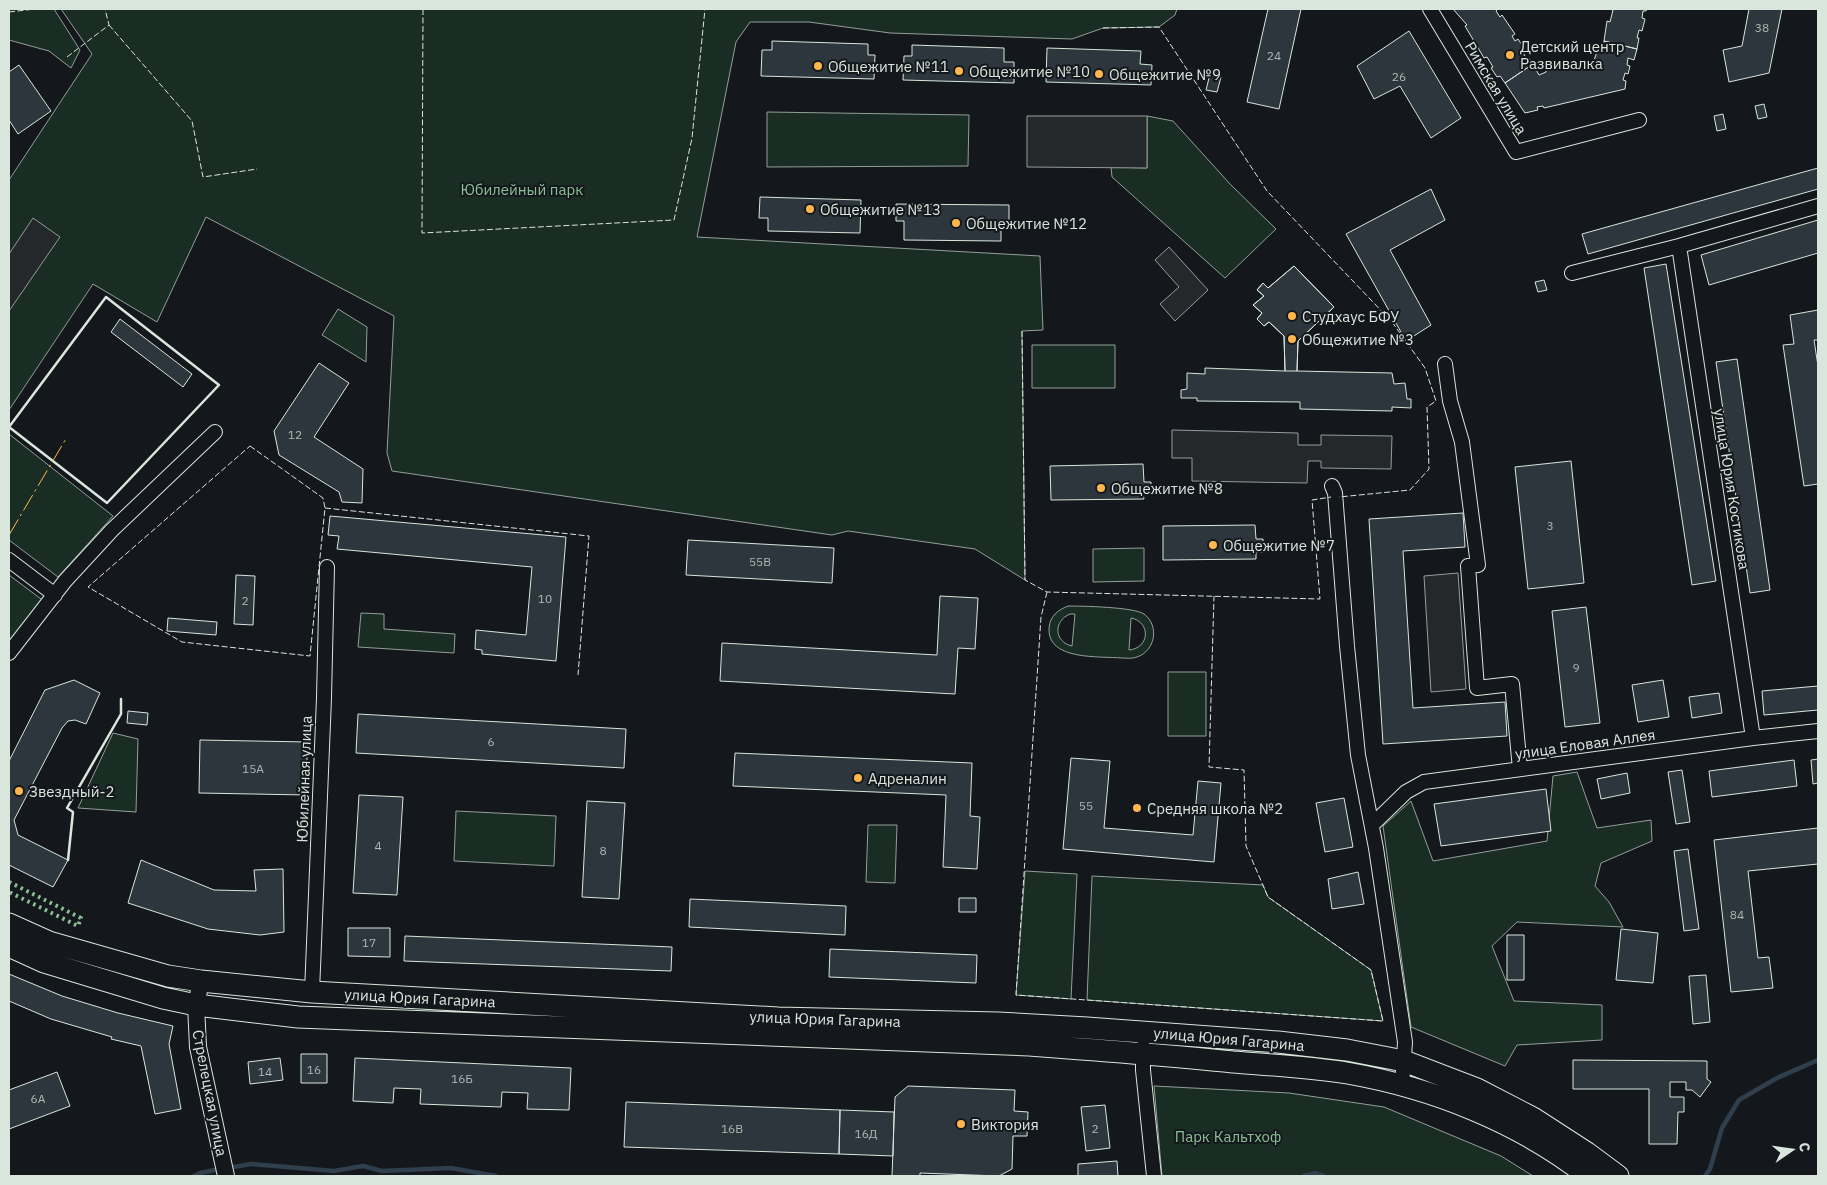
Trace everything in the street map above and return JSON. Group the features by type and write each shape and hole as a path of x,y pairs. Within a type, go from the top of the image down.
{"main road":[{"name":"улица Юрия Гагарина","path":"9,924 49,942 168,976 312,992 778,1018 998,1023 1278,1042 1347,1050 1404,1061 1477,1088 1587,1152 1618,1176"},
{"name":"улица Юрия Гагарина","path":"9,946 44,962 163,998 196,1005 298,1017 1029,1045 1142,1053 1346,1073 1402,1085 1469,1108 1527,1135 1588,1176"}],"street":[{"name":"Римская улица","path":"1430,9 1516,152 1639,120"},
{"path":"1572,273 1679,246 1818,206"},
{"name":"улица Юрия Костикова","path":"1679,246 1753,738"},
{"path":"1445,364 1450,401 1462,442 1478,565 1468,566 1477,688 1512,684 1520,769"},
{"path":"9,653 55,594 112,530 215,432"},
{"path":"1332,486 1335,493 1358,756 1372,825 1405,1042 1402,1085"},
{"path":"9,560 55,594"},
{"name":"Юбилейная улица","path":"312,992 324,698 327,567"},
{"name":"улица Еловая Аллея","path":"1372,825 1406,792 1424,782 1753,738 1818,732"},
{"name":"Стрелецкая улица","path":"201,981 196,1005 198,1047 226,1176"},
{"path":"1144,1032 1142,1053 1154,1176"}],"green space":[{"path":"9,9 54,9 80,50 71,68 49,51 9,40"},
{"name":"Юбилейный парк","path":"61,9 1177,9 1175,15 1159,27 1103,28 1072,39 890,33 809,22 750,22 736,42 697,237 1040,256 1043,330 1022,331 1025,580 975,549 848,531 832,535 392,471 387,453 394,316 206,217 157,322 93,284 9,410 9,180 92,54"},
{"path":"767,112 969,115 968,166 767,167"},
{"path":"1147,116 1173,121 1230,184 1276,229 1225,278 1112,177 1111,167 1147,168"},
{"path":"338,309 367,327 366,362 322,335"},
{"path":"1032,345 1115,345 1115,388 1032,388"},
{"path":"9,434 113,516 58,577 9,540"},
{"path":"1144,548 1144,581 1093,582 1093,549"},
{"path":"9,575 45,602 9,651"},
{"path":"1068,606 1119,608 1144,614 1149,619 1154,631 1151,644 1143,654 1131,658 1076,655 1065,651 1056,646 1051,639 1049,628 1053,617","holes":["1070,614 1075,614 1072,646 1062,640 1058,631 1061,621","1131,618 1138,620 1142,624 1145,629 1145,635 1141,645 1129,650"]},
{"path":"361,613 384,614 384,629 455,634 454,653 358,647"},
{"path":"1168,672 1206,672 1206,736 1168,736"},
{"path":"113,733 138,739 136,812 78,808"},
{"path":"1577,772 1597,828 1651,820 1652,841 1601,863 1595,886 1609,902 1623,927 1517,922 1492,946 1514,1001 1602,1005 1602,1040 1517,1045 1505,1066 1411,1027 1383,826 1411,801 1433,861 1547,841 1553,776"},
{"path":"456,811 556,816 554,866 454,861"},
{"path":"868,825 897,825 895,883 866,882"},
{"path":"1025,871 1077,874 1071,999 1016,995"},
{"path":"1092,876 1263,885 1268,897 1371,970 1383,1021 1087,1000"},
{"name":"Парк Кальтхоф","path":"1154,1086 1289,1093 1384,1107 1501,1156 1533,1176 1162,1176"}],"shaded area":[{"path":"1027,116 1147,116 1147,168 1027,167"},
{"path":"33,218 60,237 9,311 9,254"},
{"path":"1169,247 1208,290 1175,321 1160,304 1179,287 1155,260"},
{"path":"1172,430 1298,433 1298,445 1321,445 1321,435 1392,436 1391,469 1321,468 1321,461 1308,461 1307,483 1192,481 1192,458 1172,458"},
{"path":"1458,573 1466,689 1431,692 1424,576"}],"building":[{"path":"1268,9 1301,9 1279,109 1247,102"},
{"path":"1453,9 1498,9 1496,11 1500,17 1502,15 1515,34 1512,36 1515,41 1518,39 1526,51 1523,53 1533,64 1505,83 1500,76 1497,77 1487,57 1484,58 1465,26 1467,25"},
{"path":"1609,9 1647,9 1643,11 1642,18 1645,19 1642,31 1639,30 1637,49 1604,41 1607,21 1610,22 1613,10"},
{"path":"1749,9 1782,9 1769,73 1729,82 1723,50 1742,46"},
{"path":"1409,31 1461,118 1431,138 1400,86 1374,99 1357,66"},
{"name":"Общежитие №11","path":"772,41 868,44 868,55 875,55 874,79 761,76 762,50 772,50"},
{"path":"1604,41 1637,49 1634,60 1628,58 1627,65 1630,66 1628,74 1625,73 1623,80 1626,81 1625,89 1544,108 1543,106 1537,107 1538,110 1525,113 1505,83 1533,64 1539,75 1546,72 1546,69 1586,60 1586,64 1593,63 1598,49 1602,50"},
{"name":"Общежитие №10","path":"912,45 1004,48 1004,62 1014,62 1014,83 903,80 904,56 912,56"},
{"name":"Общежитие №9","path":"1047,48 1141,51 1140,64 1152,65 1151,85 1046,82"},
{"path":"19,65 51,111 18,134 9,120 9,72"},
{"path":"1210,74 1221,77 1217,92 1206,90"},
{"path":"1764,104 1767,117 1758,119 1755,106"},
{"path":"1723,114 1726,129 1717,131 1714,116"},
{"path":"1818,168 1818,189 1588,254 1582,234"},
{"path":"1431,189 1445,220 1390,250 1431,325 1406,341 1346,234"},
{"name":"Общежитие №13","path":"760,197 861,200 860,233 768,231 768,218 759,218"},
{"name":"Общежитие №12","path":"896,204 1009,205 1009,225 1001,225 1001,241 904,240 904,221 896,221"},
{"path":"1818,220 1818,253 1709,285 1701,255"},
{"path":"1666,264 1716,581 1692,585 1644,268"},
{"name":"Общежитие №3","path":"1294,266 1334,307 1298,341 1297,371 1392,373 1394,384 1405,383 1407,399 1411,399 1411,408 1392,407 1392,411 1300,409 1300,402 1197,401 1197,398 1181,398 1181,390 1187,389 1187,373 1205,374 1205,368 1285,371 1284,336 1269,322 1264,326 1257,319 1262,313 1253,305 1264,296 1257,290 1263,283 1268,288"},
{"name":"Студхаус БФУ","path":"1294,266 1334,307 1298,341 1297,371 1285,371 1284,336 1269,322 1264,326 1257,319 1262,313 1253,305 1264,296 1257,290 1263,283 1268,288"},
{"path":"1544,280 1547,290 1538,292 1535,282"},
{"path":"1818,310 1818,340 1814,340 1818,366 1818,484 1804,486 1783,345 1794,344 1790,315"},
{"path":"120,319 192,374 183,387 111,332"},
{"path":"1737,359 1770,590 1750,593 1716,362"},
{"path":"319,363 349,383 314,437 363,469 362,503 342,502 339,492 279,455 274,431"},
{"path":"1571,461 1584,583 1528,589 1515,467"},
{"name":"Общежитие №8","path":"1143,464 1144,482 1151,482 1151,494 1143,494 1144,499 1051,500 1050,466"},
{"path":"1463,513 1465,547 1403,551 1413,708 1505,702 1507,736 1383,744 1369,519"},
{"path":"330,516 566,537 556,661 482,654 482,650 475,649 476,630 526,635 532,567 337,549 339,536 328,535"},
{"name":"Общежитие №7","path":"1255,525 1256,539 1263,539 1264,552 1256,552 1256,559 1163,560 1163,526"},
{"path":"688,540 834,548 832,583 686,575"},
{"path":"236,575 255,576 253,625 234,624"},
{"path":"940,596 978,598 975,649 958,648 955,694 720,681 722,643 937,655"},
{"path":"1586,607 1600,723 1565,727 1552,611"},
{"path":"168,618 217,622 216,635 167,631"},
{"name":"Звездный-2","path":"74,680 100,693 86,724 75,720 68,721 62,728 14,820 18,835 68,860 53,887 9,865 9,761 45,690"},
{"path":"1663,680 1669,717 1638,722 1632,685"},
{"path":"1818,686 1818,710 1764,715 1762,691"},
{"path":"1719,693 1722,713 1692,718 1689,697"},
{"path":"128,711 148,713 147,725 127,723"},
{"path":"358,714 626,729 624,768 356,753"},
{"path":"200,740 307,742 307,795 199,793"},
{"path":"735,753 972,763 970,816 980,817 977,869 943,867 946,795 733,786"},
{"path":"1071,758 1110,761 1104,828 1193,835 1198,781 1221,783 1214,862 1063,849"},
{"path":"1818,759 1818,783 1813,784 1811,760"},
{"path":"1794,760 1797,786 1712,797 1709,771"},
{"path":"1682,770 1690,822 1676,824 1668,772"},
{"path":"1627,773 1630,793 1601,799 1597,779"},
{"path":"1546,789 1551,831 1441,846 1434,804"},
{"path":"359,795 403,797 397,895 353,893"},
{"path":"1344,798 1353,847 1325,852 1316,803"},
{"path":"587,801 625,803 619,899 582,897"},
{"path":"1818,828 1818,864 1748,871 1758,958 1769,957 1773,988 1731,992 1714,840"},
{"path":"1688,849 1699,929 1684,931 1674,851"},
{"path":"141,860 214,890 256,891 254,870 283,869 284,932 260,935 208,929 128,903"},
{"path":"1358,872 1364,904 1332,909 1328,879"},
{"path":"959,898 976,898 976,912 959,912"},
{"path":"690,899 846,906 845,935 689,927"},
{"path":"348,928 390,928 390,957 348,956"},
{"path":"1621,929 1658,933 1653,983 1616,980"},
{"path":"1507,935 1524,935 1524,980 1507,980"},
{"path":"405,936 672,947 671,971 404,961"},
{"path":"830,949 977,955 976,983 829,977"},
{"path":"9,974 62,996 118,1013 173,1026 169,1044 181,1109 155,1114 141,1046 111,1039 112,1037 51,1019 9,1001"},
{"path":"1706,975 1710,1022 1693,1024 1689,976"},
{"path":"301,1054 327,1054 327,1083 301,1083"},
{"path":"280,1058 283,1080 250,1084 248,1062"},
{"path":"355,1058 571,1068 569,1110 527,1109 528,1093 502,1092 501,1107 420,1104 421,1089 394,1088 393,1103 353,1101"},
{"path":"1573,1060 1707,1061 1707,1079 1711,1082 1700,1097 1692,1090 1686,1090 1686,1082 1670,1082 1670,1097 1684,1097 1684,1112 1678,1112 1677,1144 1649,1144 1649,1089 1573,1089"},
{"path":"57,1072 70,1106 9,1129 9,1090"},
{"name":"Виктория","path":"908,1086 1015,1090 1014,1111 1028,1112 1027,1136 1013,1136 1012,1169 999,1176 920,1173 920,1176 892,1176 895,1097"},
{"path":"626,1102 840,1110 839,1154 624,1147"},
{"path":"1105,1105 1110,1148 1086,1151 1081,1107"},
{"path":"840,1110 894,1112 893,1156 839,1154"},
{"path":"1117,1161 1118,1176 1078,1176 1078,1164"}],"waterway":[{"path":"1705,1176 1710,1169 1722,1128 1739,1100 1777,1078 1818,1060"},
{"path":"228,1168 251,1164 334,1171 363,1166 382,1171 451,1168 496,1176"},
{"path":"194,1176 220,1169"},
{"path":"1303,1176 1316,1173 1324,1176"}],"hedge":[{"path":"9,882 81,918 78,926 9,892"}],"fence":[{"path":"9,12 35,9"},
{"path":"67,57 109,25 105,9"},
{"path":"423,9 422,233 674,220 692,138 705,9"},
{"path":"109,25 192,121 203,177 257,169"},
{"path":"1103,28 1159,27 1267,191 1392,322 1425,368 1436,401 1427,407 1429,469 1410,490 1339,497"},
{"path":"1022,331 1025,580 1047,592 1320,599 1312,500 1331,497"},
{"path":"250,446 323,498 325,508 310,656 182,642 88,587 250,446"},
{"path":"325,508 589,536 578,675"},
{"path":"1047,592 1041,617 1016,995 1383,1021 1371,970 1268,897 1246,846 1244,770 1209,767 1214,596"}],"wall":[{"path":"106,297 219,385 107,503 9,427 106,297"},
{"path":"68,860 73,812 67,808 121,714 121,699"}],"power":[{"path":"9,535 67,437"}],"place":[{"name":"Детский центр Развивалка","path":"1510,55"},
{"name":"Общежитие №11","path":"818,66"},
{"name":"Общежитие №10","path":"959,71"},
{"name":"Общежитие №9","path":"1099,74"},
{"name":"Общежитие №13","path":"810,209"},
{"name":"Общежитие №12","path":"956,223"},
{"name":"Студхаус БФУ","path":"1292,316"},
{"name":"Общежитие №3","path":"1292,339"},
{"name":"Общежитие №8","path":"1101,488"},
{"name":"Общежитие №7","path":"1213,545"},
{"name":"Адреналин","path":"858,778"},
{"name":"Звездный-2","path":"19,791"},
{"name":"Средняя школа №2","path":"1137,808"},
{"name":"Виктория","path":"961,1124"}]}
